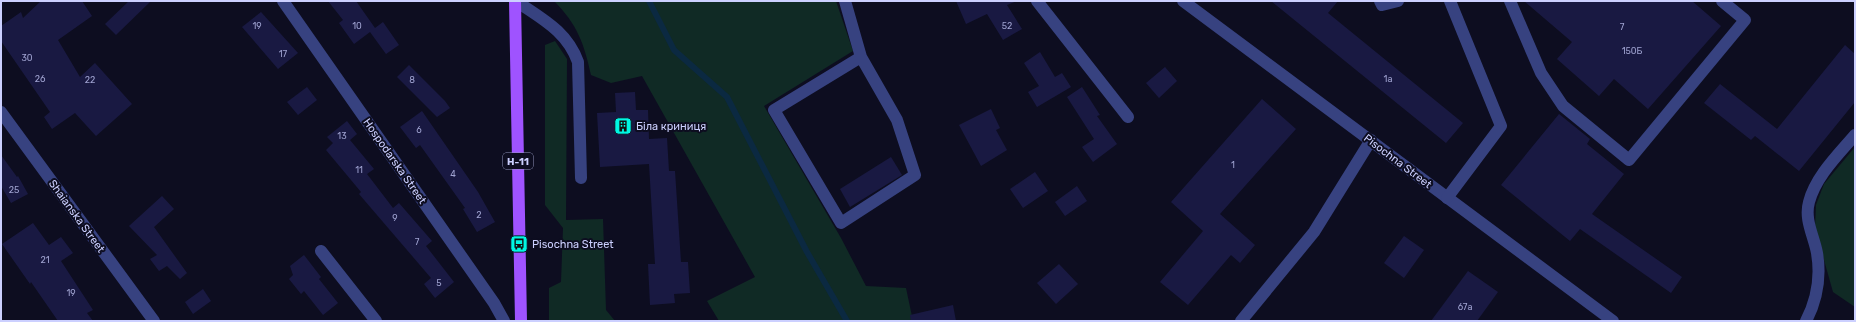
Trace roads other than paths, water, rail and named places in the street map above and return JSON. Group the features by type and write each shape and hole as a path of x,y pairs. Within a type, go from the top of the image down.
{"main road":[{"name":"Н-11","path":"516,1 521,321"}],"street":[{"name":"Hospodarska Street","path":"283,1 485,290 504,321"},
{"path":"516,1 553,27 568,40 574,51 578,62 581,178"},
{"path":"845,1 861,57 897,120 915,175 841,223 774,110 861,57"},
{"path":"1037,1 1128,117"},
{"name":"Pisochna Street","path":"1183,1 1613,321"},
{"path":"1380,1 1382,5 1398,1"},
{"path":"1447,198 1501,126 1450,1"},
{"path":"1510,1 1541,73 1563,106 1629,160 1745,20 1722,1"},
{"name":"Shaianska Street","path":"1,112 154,321"},
{"path":"1806,321 1816,297 1818,272 1817,252 1809,224 1809,203 1816,184 1855,135"},
{"path":"1241,321 1314,232 1371,140"},
{"path":"321,251 376,321"}],"waterway":[{"path":"649,1 674,50 727,97 807,252 847,321"}],"place":[{"name":"Біла криниця","path":"623,126"},
{"name":"Pisochna Street","path":"519,244"}]}
